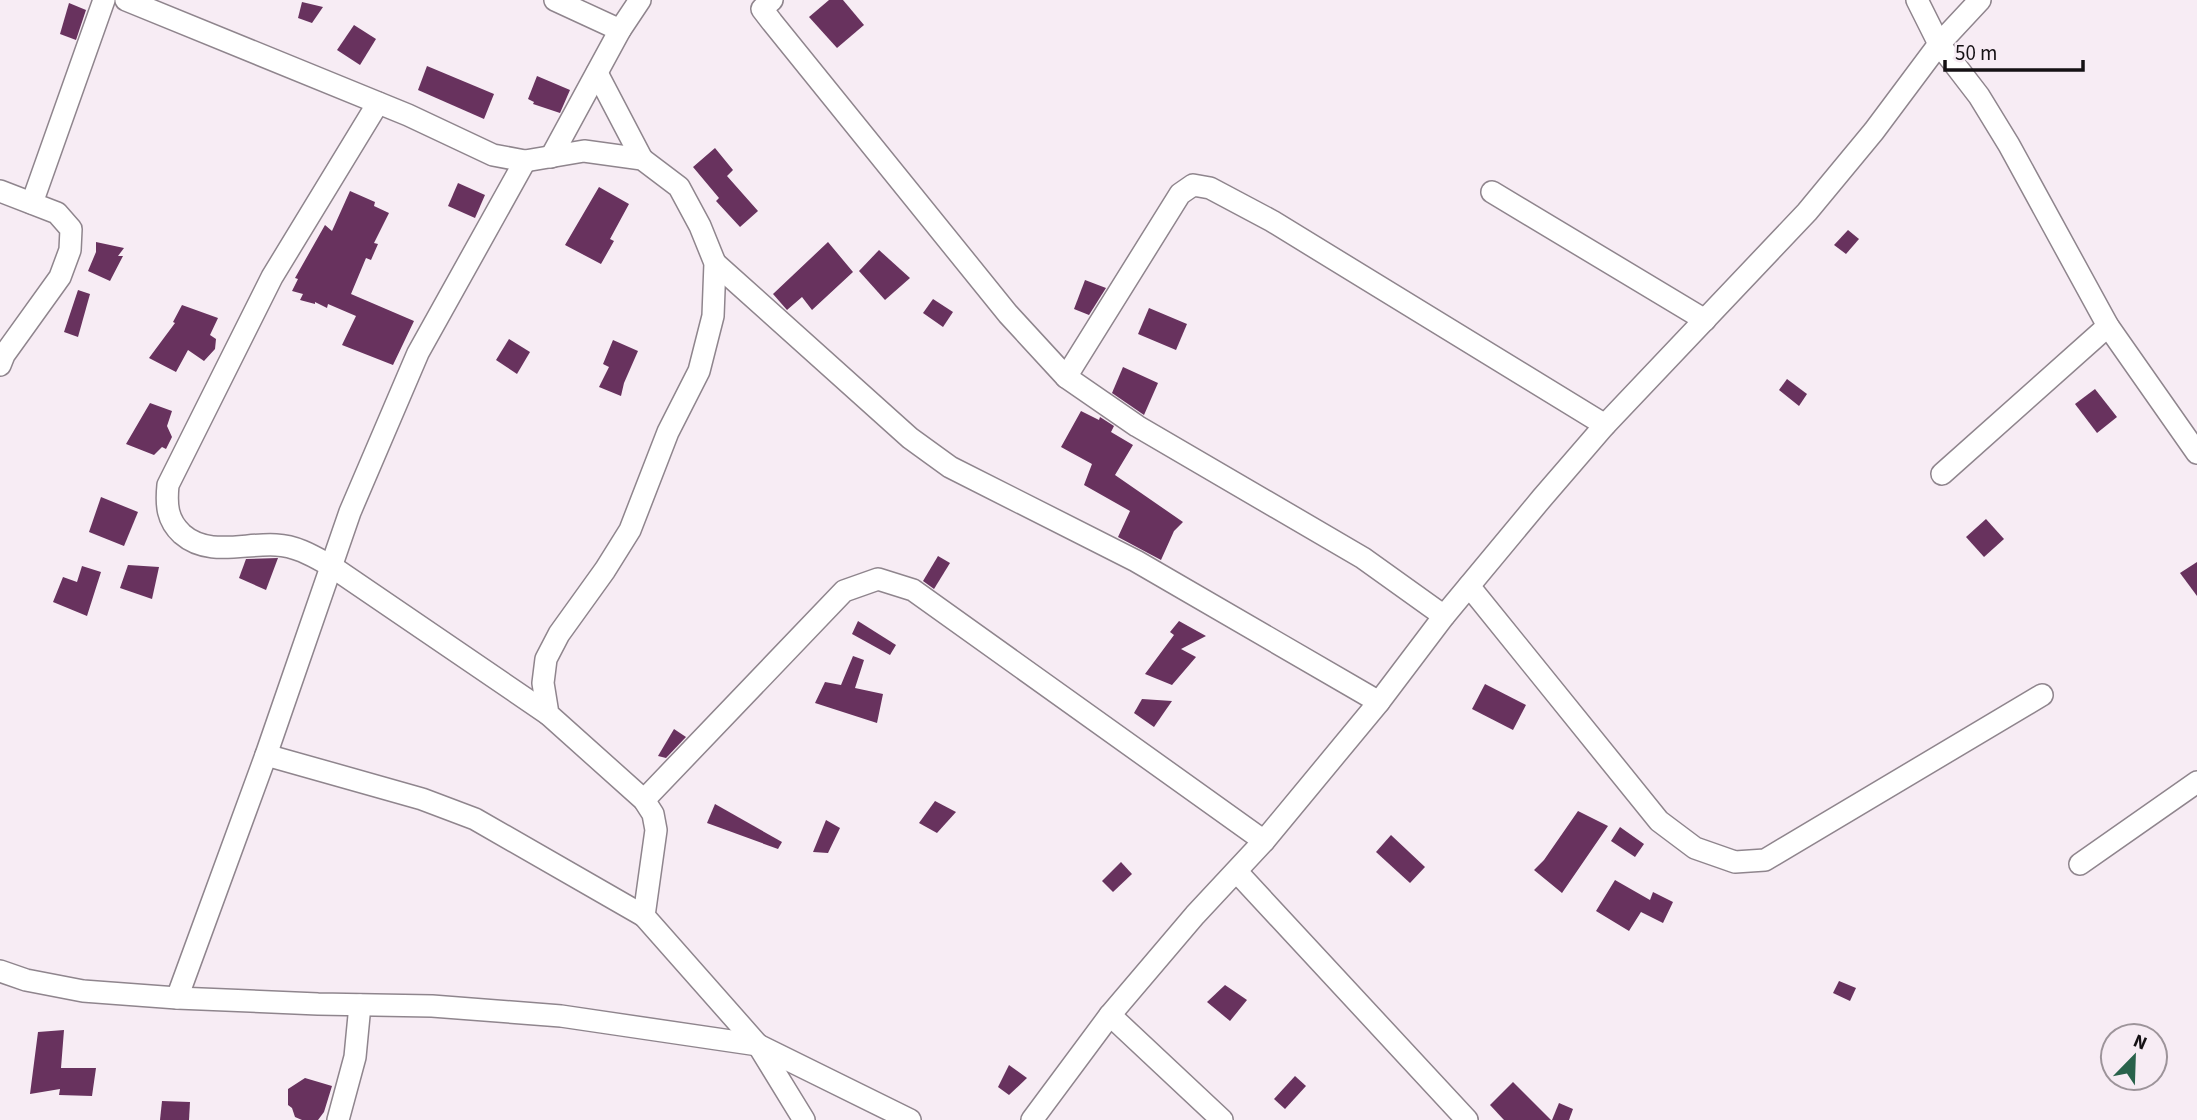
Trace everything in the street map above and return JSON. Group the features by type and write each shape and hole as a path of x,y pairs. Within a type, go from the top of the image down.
{"street":[{"path":"32,202 104,0"},
{"path":"126,0 378,103 493,155 525,161 584,151 642,159"},
{"path":"555,0 620,30"},
{"path":"551,157 620,30 640,0"},
{"path":"1917,0 1940,44 1979,96 2009,145 2108,326 2197,453"},
{"path":"1032,1120 1110,1016 1195,915 1264,841 1379,702 1444,616 1605,425 1839,175 1940,44 1980,0"},
{"path":"763,3 1008,314 1066,377 1137,426 1363,558 1444,616"},
{"path":"548,714 543,683 546,659 559,634 630,530 668,432 699,371 713,316 715,263 700,226 679,187 642,159 597,72"},
{"path":"378,103 272,278 168,485 166,504 173,525 192,543 214,548 275,545 298,548 331,566 548,714 644,800 653,814 656,830 644,916"},
{"path":"177,998 355,500 418,353 525,161"},
{"path":"1066,377 1180,194 1193,185 1210,188 1272,221 1605,425"},
{"path":"0,191 57,213 71,229 70,250 60,277 4,355 0,365"},
{"path":"1492,192 1705,320"},
{"path":"715,263 911,438 950,467 1136,561 1379,702"},
{"path":"1942,474 2108,326"},
{"path":"644,800 844,591 878,579 913,590 1264,841"},
{"path":"1469,586 1659,821 1695,848 1735,862 1766,860 2042,695"},
{"path":"266,755 422,799 475,819 644,916 758,1045 804,1120"},
{"path":"2080,863 2197,782"},
{"path":"1237,872 1467,1120"},
{"path":"0,971 26,980 83,991 177,998 432,1006 561,1016 758,1045 910,1120"},
{"path":"338,1120 355,1057 360,1005"},
{"path":"1110,1016 1222,1120"}],"building":[{"path":"829,0 843,0 864,25 837,48 809,17"},
{"path":"302,2 323,7 312,23 298,18"},
{"path":"69,3 86,10 76,40 60,34"},
{"path":"354,25 376,39 360,65 337,50"},
{"path":"427,66 494,94 484,119 418,90"},
{"path":"537,76 570,90 560,113 533,104 534,102 528,99"},
{"path":"715,148 733,170 727,176 758,211 740,227 716,201 719,198 693,167"},
{"path":"458,183 485,195 475,218 448,206"},
{"path":"599,187 629,204 610,239 614,241 601,264 565,245"},
{"path":"350,191 375,202 374,206 389,213 374,243 378,244 371,260 366,258 351,294 414,321 393,365 342,345 356,316 328,304 327,308 315,302 300,300 303,294 292,291 298,279 295,278 325,225 332,231"},
{"path":"1848,230 1859,239 1846,254 1834,245"},
{"path":"96,242 124,248 118,256 123,256 110,281 88,271 96,252"},
{"path":"828,242 853,272 812,310 802,297 787,310 773,294"},
{"path":"879,250 910,278 885,300 859,271"},
{"path":"1085,280 1106,288 1089,315 1074,309"},
{"path":"78,290 90,294 78,337 64,332"},
{"path":"933,299 953,312 943,327 923,313"},
{"path":"182,305 218,318 210,335 216,339 215,349 204,361 188,350 176,372 149,358 175,323 173,322"},
{"path":"1149,308 1187,324 1176,350 1138,334"},
{"path":"509,339 530,352 517,374 496,360"},
{"path":"613,340 638,351 621,396 599,387 609,367 603,364"},
{"path":"1123,367 1158,383 1144,415 1112,393"},
{"path":"1787,379 1807,394 1799,406 1779,390"},
{"path":"2095,389 2117,417 2097,433 2075,404"},
{"path":"150,403 172,411 167,426 172,437 166,449 162,447 154,455 126,444"},
{"path":"1081,411 1099,420 1100,417 1114,426 1111,432 1133,445 1115,475 1183,522 1174,531 1161,560 1118,537 1130,511 1084,485 1092,464 1061,447"},
{"path":"101,497 138,512 124,546 89,532"},
{"path":"1986,519 2004,539 1984,557 1966,537"},
{"path":"938,556 950,563 934,589 923,581"},
{"path":"278,558 266,590 239,578 246,559"},
{"path":"2197,562 2197,596 2180,573"},
{"path":"128,565 159,567 152,599 120,588"},
{"path":"82,566 101,572 87,616 53,602 63,577 77,582"},
{"path":"858,621 896,645 890,655 852,634"},
{"path":"1179,621 1206,636 1181,649 1196,657 1172,685 1145,674 1174,635 1170,632"},
{"path":"853,656 864,660 855,688 883,694 877,723 815,703 825,682 841,685"},
{"path":"1485,684 1526,705 1513,730 1472,709"},
{"path":"1142,699 1172,701 1154,727 1134,713"},
{"path":"674,729 686,737 666,758 658,756"},
{"path":"935,801 956,812 937,833 919,823"},
{"path":"715,804 782,842 778,849 707,823"},
{"path":"1578,811 1608,826 1562,893 1534,870"},
{"path":"826,820 840,828 828,853 813,852"},
{"path":"1620,827 1644,844 1635,857 1611,841"},
{"path":"1391,835 1425,867 1410,883 1376,852"},
{"path":"1121,862 1132,874 1113,892 1102,881"},
{"path":"1615,880 1650,900 1653,892 1673,902 1663,923 1641,912 1629,931 1596,911"},
{"path":"1839,981 1856,988 1850,1001 1833,993"},
{"path":"1225,985 1247,1000 1230,1021 1207,1002"},
{"path":"64,1030 61,1068 96,1068 92,1096 59,1095 60,1089 30,1094 38,1032"},
{"path":"1009,1065 1027,1078 1009,1095 998,1087"},
{"path":"1295,1076 1306,1086 1285,1109 1274,1099"},
{"path":"305,1078 332,1086 324,1112 318,1120 295,1117 288,1105 288,1089"},
{"path":"1513,1082 1551,1120 1504,1120 1490,1105"},
{"path":"162,1101 190,1102 189,1120 160,1120"},
{"path":"1559,1103 1573,1109 1569,1120 1552,1120"}]}
